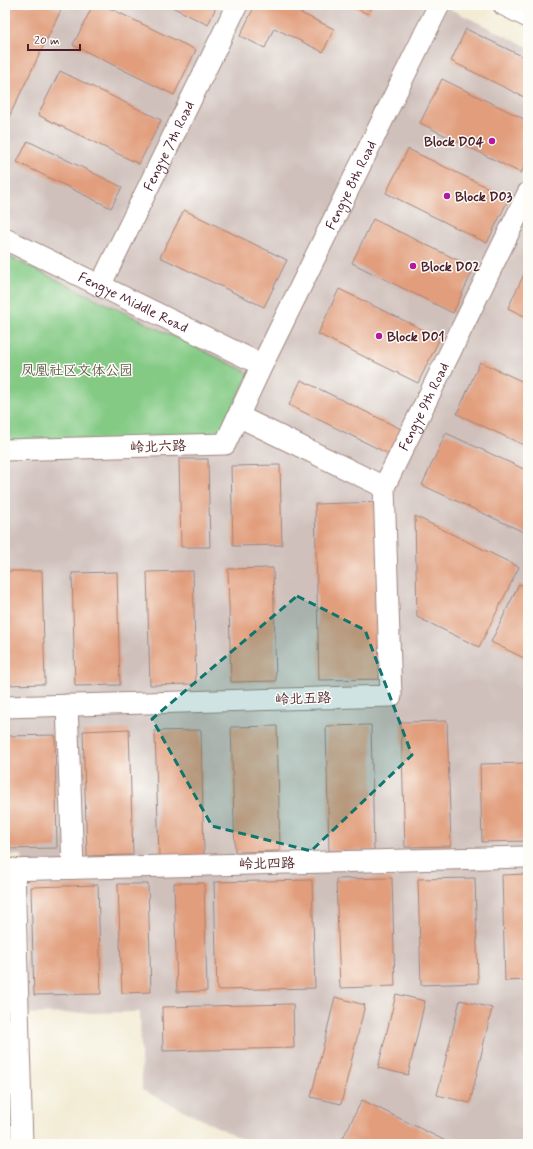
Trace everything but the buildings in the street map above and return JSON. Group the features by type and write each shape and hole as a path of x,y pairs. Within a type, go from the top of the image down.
{"street":[{"name":"Fengye 7th Road","path":"100,286 237,5"},
{"name":"Fengye 8th Road","path":"262,365 438,5"},
{"path":"504,5 528,16"},
{"name":"Fengye 9th Road","path":"388,478 528,193"},
{"name":"Fengye Middle Road","path":"5,239 262,365"},
{"name":"岭北六路","path":"5,450 225,444 262,365"},
{"path":"238,416 388,478"},
{"name":"岭北五路","path":"5,707 391,696 388,478"},
{"path":"67,705 73,868"},
{"name":"岭北四路","path":"9,870 528,857"},
{"path":"9,870 12,1042 22,1144"}],"highlighted area":[{"path":"297,596 365,630 412,755 311,851 212,826 152,719"}],"shaded area":[{"path":"5,5 442,5 528,47 528,1144 252,1144 142,1090 140,1012 26,1014 22,855 5,855"}],"green space":[{"name":"凤凰社区文体公园","path":"5,255 249,373 217,439 5,444"}],"place":[{"name":"Block D04","path":"492,141"},
{"name":"Block D03","path":"447,196"},
{"name":"Block D02","path":"413,266"},
{"name":"Block D01","path":"379,336"}]}
